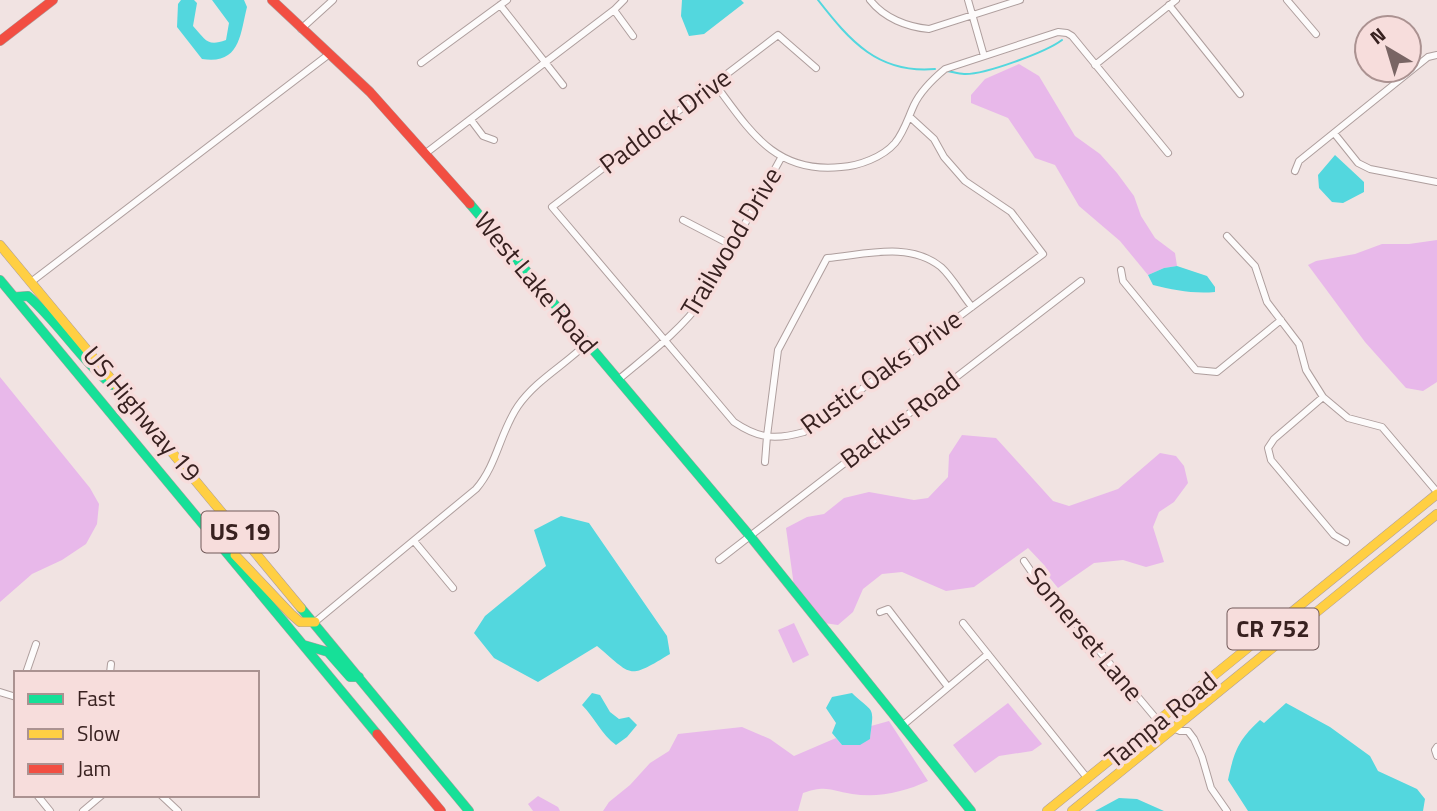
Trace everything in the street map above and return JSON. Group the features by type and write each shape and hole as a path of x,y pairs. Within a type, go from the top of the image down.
{"main road":[{"path":"0,41 53,0"},
{"name":"West Lake Road","path":"272,0 370,92 426,153 750,536 971,811"},
{"name":"US Highway 19","path":"0,245 469,811"},
{"name":"US Highway 19","path":"0,280 441,811"},
{"path":"14,297 28,296 41,307 97,374 126,395"},
{"name":"Tampa Road","path":"1046,811 1159,722 1437,493"},
{"name":"Tampa Road","path":"1072,811 1177,730 1437,514"},
{"path":"216,540 253,569 289,614 300,622 315,622"},
{"path":"304,645 323,649 350,677 359,677"}],"street":[{"path":"301,29 333,0"},
{"path":"421,64 507,0"},
{"path":"426,153 624,0"},
{"path":"870,0 887,16 916,28 929,29 1020,0"},
{"path":"968,0 984,56"},
{"path":"1095,65 1176,0"},
{"path":"1287,0 1316,34"},
{"path":"500,5 563,85"},
{"path":"1169,5 1241,94"},
{"path":"614,10 633,36"},
{"path":"715,84 750,132 781,158 811,168 852,166 879,155 894,144 910,117 913,106 931,80 945,69 1058,32 1067,33 1168,153"},
{"name":"Paddock Drive","path":"552,207 778,35 816,68"},
{"path":"31,282 328,55"},
{"path":"1295,172 1299,161 1428,57 1437,55"},
{"name":"Rustic Oaks Drive","path":"552,207 734,422 751,433 784,438 804,432 1042,254 1011,212 965,181 944,157 934,139 910,117"},
{"path":"471,120 483,136 494,139"},
{"path":"1335,133 1358,163 1370,169 1437,182"},
{"name":"Trailwood Drive","path":"618,380 685,323 704,298 781,158"},
{"path":"683,220 733,246"},
{"path":"1227,236 1255,266 1267,302 1299,344 1306,370 1323,397 1348,418 1382,427 1437,493"},
{"path":"765,462 778,350 827,258 901,251 916,255 941,267 972,307"},
{"path":"1121,270 1123,281 1196,370 1217,372 1281,320"},
{"name":"Backus Road","path":"719,560 1081,281"},
{"path":"315,622 482,483 519,404 587,343"},
{"path":"1323,397 1274,439 1268,448 1271,460 1334,535 1346,542"},
{"path":"414,541 453,588"},
{"name":"Somerset Lane","path":"1024,561 1053,603 1080,628 1159,722 1177,730"},
{"path":"1334,579 1343,591"},
{"path":"880,612 888,609 948,687"},
{"path":"963,623 1088,779"},
{"path":"27,671 36,644"},
{"path":"902,726 988,654"},
{"path":"110,671 111,664"},
{"path":"1177,730 1188,731 1194,739 1208,772 1211,788 1227,811"},
{"path":"1437,747 1437,757"},
{"path":"39,797 50,811"},
{"path":"83,811 100,797"},
{"path":"163,797 178,811"}],"shaded area":[{"path":"1019,64 1039,76 1075,136 1100,154 1117,173 1134,196 1141,216 1155,238 1175,253 1177,266 1148,275 1120,241 1079,206 1055,165 1035,158 1008,118 971,103 971,95 985,79"},
{"path":"1437,240 1437,382 1423,391 1406,388 1365,342 1308,265 1355,254 1382,244"},
{"path":"0,377 90,488 99,504 97,524 86,544 62,560 32,574 0,602"},
{"path":"962,435 996,438 1053,501 1069,506 1118,489 1160,453 1176,456 1184,466 1188,483 1174,502 1159,512 1153,527 1164,562 1146,567 1123,560 1094,563 1058,588 1049,577 1045,566 1028,548 974,587 946,591 902,572 882,574 863,589 853,612 838,625 824,623 794,586 786,528 807,517 824,514 844,498 869,492 914,500 928,498 948,477 949,455"},
{"path":"794,623 809,655 793,663 778,630"},
{"path":"1008,703 1042,744 1032,751 999,756 975,773 953,745"},
{"path":"889,721 928,781 882,795 817,789 803,793 798,811 603,811 650,763 669,751 678,734 742,727 770,739 794,756 836,738 842,745 870,739 871,726"},
{"path":"538,796 558,807 560,811 533,811 528,804"}],"water":[{"path":"181,0 194,0 197,3 193,26 207,41 215,43 226,40 229,23 212,0 244,0 247,7 240,37 231,53 215,60 202,59 177,27 178,4"},
{"path":"682,0 741,0 744,3 704,34 689,36 681,16"},
{"path":"1335,155 1364,182 1364,192 1343,203 1332,202 1319,188 1318,175"},
{"path":"1177,266 1207,276 1215,287 1215,292 1184,291 1153,285 1148,275"},
{"path":"561,516 589,523 667,636 670,654 646,668 631,671 597,646 538,682 494,658 474,633 485,616 546,566 534,530"},
{"path":"592,693 600,695 610,712 619,719 629,717 637,725 616,745 582,705"},
{"path":"852,693 871,711 870,739 860,745 842,745 832,733 836,723 826,708 832,697"},
{"path":"1286,703 1330,727 1370,756 1378,771 1417,789 1425,799 1423,811 1248,811 1228,780 1235,754 1242,740 1260,720 1264,723"},
{"path":"1119,798 1137,799 1164,811 1095,811"}],"waterway":[{"path":"818,0 842,29 867,52 897,66 935,69"},
{"path":"947,71 964,74 986,71 1029,56 1062,40"}],"traffic: fast":[{"path":"470,204 750,536 971,811"},
{"path":"0,280 377,734"},
{"path":"14,297 28,296 112,385"},
{"path":"301,608 469,811"},
{"path":"304,645 328,652 350,677 359,677"}],"traffic: slow":[{"path":"0,245 301,608"},
{"path":"1047,811 1437,494"},
{"path":"1072,811 1437,514"},
{"path":"235,555 300,622 315,622"}],"traffic: jam":[{"path":"0,41 53,0"},
{"path":"272,0 370,92 470,204"},
{"path":"377,734 441,811"}]}
